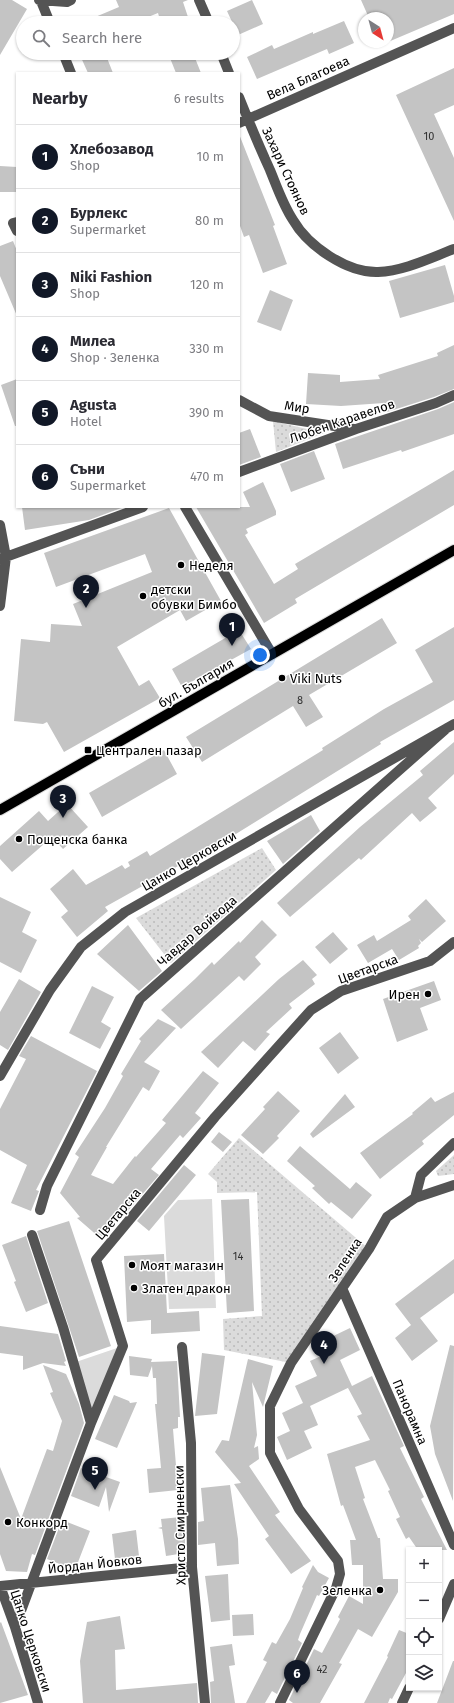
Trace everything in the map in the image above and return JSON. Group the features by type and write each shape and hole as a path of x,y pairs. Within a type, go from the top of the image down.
{"main road":[{"name":"бул. България","path":"0,810 454,550"}],"street":[{"path":"47,16 40,1 67,2 71,0"},
{"path":"199,0 206,16"},
{"name":"Вела Благоева","path":"244,121 454,28"},
{"path":"66,60 71,72"},
{"path":"224,60 229,72"},
{"name":"Захари Стоянов","path":"240,102 244,121 293,221 306,237 338,262 358,269 378,272 411,266 454,249"},
{"name":"Любен Каравелов","path":"240,472 356,429 436,403 454,395"},
{"name":"Мир","path":"240,401 269,416 356,429"},
{"path":"3,558 140,508"},
{"path":"186,508 272,654"},
{"path":"0,525 3,558 0,606"},
{"name":"Цанко Церковски","path":"0,1076 50,990 81,947 125,912 450,726"},
{"name":"Чавдар Войвода","path":"40,1210 47,1186 140,999 450,726"},
{"name":"Цветарска","path":"15,1627 30,1583 91,1423 123,1346 96,1260 219,1112 311,1010 341,992 430,961 454,942"},
{"path":"415,1198 421,1175 454,1143"},
{"name":"Зеленка","path":"280,1703 336,1588 340,1574 338,1561 299,1509 270,1453 270,1406 291,1363 369,1249 386,1217 415,1198 454,1185"},
{"path":"32,1235 63,1327 91,1423"},
{"name":"Панорамна","path":"342,1288 454,1546"},
{"name":"Христо Смирненски","path":"182,1347 191,1443 192,1567 205,1703"},
{"name":"Йордан Йовков","path":"0,1586 192,1567"},
{"path":"442,1612 454,1584"},
{"name":"Цанко Церковски","path":"0,1586 15,1627 38,1703"},
{"path":"402,1703 408,1691"}],"shaded area":[{"path":"273,421 324,433 276,452"},
{"path":"262,848 276,870 171,963 136,918"},
{"path":"239,1138 369,1249 291,1363 224,1350 223,1319 262,1316 257,1192 217,1193 217,1182 208,1174"},
{"path":"454,1155 454,1174 438,1176 436,1171"},
{"path":"212,1199 216,1308 169,1309 164,1216 178,1200"},
{"path":"123,1346 91,1423 73,1363"}],"building":[{"path":"0,0 12,0 27,9 23,16 16,16 16,28 0,55"},
{"path":"116,0 188,0 183,2 188,16 159,16 158,13 150,16 98,16 119,7"},
{"path":"252,0 263,24 240,34 240,16 229,16 227,11"},
{"path":"361,0 454,0 454,14 394,39 394,12 366,12"},
{"path":"344,21 354,43 329,54 327,49 257,79 247,57 272,45 274,49 313,32 313,34"},
{"path":"82,60 108,60 113,72 88,72"},
{"path":"171,60 196,60 201,72 176,72"},
{"path":"454,68 454,105 434,114 454,158 454,221 396,95"},
{"path":"240,137 275,225 273,226 287,264 263,273 249,235 244,237 240,226"},
{"path":"0,166 16,167 16,192 0,192"},
{"path":"13,241 16,248 16,314 0,276 0,246"},
{"path":"445,265 454,296 454,302 400,318 389,281"},
{"path":"270,290 293,300 281,331 257,322"},
{"path":"454,345 454,389 434,397 387,412 384,403 341,406 306,404 308,373 340,375 340,382 380,379 378,375 438,356 437,353"},
{"path":"16,379 16,426 15,426 1,385"},
{"path":"454,402 454,434 402,452 401,450 343,469 335,444 438,409"},
{"path":"250,429 261,457 240,465 240,433"},
{"path":"314,451 325,479 291,492 280,464"},
{"path":"454,470 454,505 295,599 297,603 264,623 197,508 250,507 243,492 263,482 276,511 276,515 246,529 248,533 245,535 274,584 298,569 295,564"},
{"path":"22,508 121,508 89,520 25,530"},
{"path":"169,508 221,601 186,621 180,610 117,647 139,686 149,680 160,698 64,752 47,722 43,724 14,721 21,639 50,642 51,624 82,626 73,604 152,572 145,554 56,587 44,553"},
{"path":"382,618 397,643 309,695 323,717 306,727 293,706 202,762 186,737"},
{"path":"454,627 454,700 380,742 381,744 181,868 180,865 105,907 108,911 77,937 61,917 68,911 50,889 73,869 86,885 122,865 125,869 130,866 128,862 147,851 150,856 323,750 322,748 384,709 433,682 415,650"},
{"path":"239,630 251,649 182,687 172,669"},
{"path":"454,742 454,774 428,798 437,808 420,822 412,813 361,860 359,858 290,917 277,903 360,827 423,775 420,771"},
{"path":"164,750 177,774 102,817 89,793"},
{"path":"67,804 88,827 63,849 52,837 12,872 0,859 0,846 39,811 48,821"},
{"path":"311,815 320,831 283,864 267,841"},
{"path":"0,897 31,912 22,932 37,940 21,973 0,962"},
{"path":"426,899 446,921 422,942 419,939 421,943 418,946 419,948 399,960 392,949 368,963 357,945 374,935 377,941 411,920 408,916"},
{"path":"262,920 277,935 255,957 261,964 244,981 239,976 181,1029 161,1010 212,962 214,965 239,941 240,943"},
{"path":"128,925 162,971 139,991 97,954"},
{"path":"333,932 348,949 330,964 315,947"},
{"path":"303,960 317,975 312,979 315,984 289,1004 292,1008 266,1032 270,1034 255,1051 243,1041 218,1068 201,1052 279,979"},
{"path":"19,979 41,992 8,1050 0,1045 0,1012"},
{"path":"434,981 441,1000 420,1008 428,1030 397,1042 383,999"},
{"path":"92,986 114,997 101,1022 111,1028 100,1049 69,1033"},
{"path":"158,1019 176,1028 144,1062 160,1071 149,1091 143,1087 106,1147 91,1175 113,1184 135,1156 136,1157 166,1123 162,1120 203,1071 219,1083 195,1113 201,1118 183,1138 180,1135 151,1169 159,1175 127,1212 124,1210 100,1238 77,1218 80,1217 60,1193 79,1157 75,1154 105,1108 123,1076 121,1074 141,1041 139,1039"},
{"path":"340,1032 359,1058 338,1074 319,1048"},
{"path":"31,1036 97,1071 36,1190 39,1191 31,1211 11,1203 27,1165 0,1150 0,1109 26,1059 19,1056"},
{"path":"278,1091 300,1111 277,1136 279,1138 263,1154 241,1135 265,1109 263,1107"},
{"path":"454,1092 454,1115 422,1141 424,1144 380,1179 360,1153 413,1114 412,1113 431,1097 435,1102"},
{"path":"345,1094 355,1107 313,1138 310,1134"},
{"path":"219,1132 232,1142 223,1152 211,1142"},
{"path":"300,1146 350,1189 356,1182 372,1195 352,1219 331,1202 329,1204 312,1188 315,1186 287,1161"},
{"path":"184,1165 196,1175 149,1231 137,1221"},
{"path":"249,1199 254,1311 227,1313 221,1200"},
{"path":"69,1221 111,1346 79,1357 37,1231"},
{"path":"26,1236 48,1303 26,1312 2,1245"},
{"path":"164,1254 167,1313 199,1311 200,1331 151,1334 151,1320 127,1322 124,1256"},
{"path":"454,1259 454,1293 420,1318 438,1341 412,1361 395,1338 411,1325 395,1304"},
{"path":"0,1326 58,1334 66,1361 64,1362 66,1366 43,1363 23,1370 23,1356 0,1353"},
{"path":"350,1328 360,1350 340,1360 352,1386 310,1406 318,1425 304,1431 312,1448 287,1460 277,1437 290,1431 282,1413 303,1403 295,1386 317,1376 310,1361 330,1352 325,1340"},
{"path":"450,1345 454,1346 453,1501 435,1454 430,1426"},
{"path":"202,1353 225,1356 217,1414 195,1416"},
{"path":"129,1356 152,1359 151,1362 177,1361 180,1417 178,1417 178,1428 173,1429 178,1490 149,1493 147,1469 161,1468 155,1404 157,1404 156,1378 153,1378 152,1366 148,1377 130,1375"},
{"path":"248,1359 273,1366 263,1407 252,1382 257,1435 254,1448 258,1446 259,1459 249,1466 280,1512 275,1515 311,1561 291,1574 265,1539 269,1536 234,1484 241,1483 215,1452 222,1440 229,1441"},
{"path":"43,1365 66,1374 79,1404 84,1423 35,1555 32,1554 27,1572 6,1571 0,1554 0,1467 21,1519 47,1449 53,1451 62,1421 50,1393 53,1392"},
{"path":"372,1376 404,1446 400,1448 424,1497 421,1499 447,1550 442,1550 442,1547 416,1547 409,1537 406,1539 396,1519 400,1517 388,1491 390,1490 375,1460 355,1467 365,1498 363,1499 378,1538 380,1538 383,1579 398,1579 398,1592 372,1637 358,1629 339,1663 342,1664 320,1703 293,1703 289,1700 314,1649 322,1653 340,1619 338,1617 349,1596 363,1604 363,1565 352,1565 350,1540 356,1540 343,1505 341,1506 327,1454 370,1440 357,1416 362,1414 348,1388"},
{"path":"114,1395 129,1401 130,1403 137,1402 117,1448 95,1439"},
{"path":"81,1468 120,1482 109,1512 106,1487 99,1507 71,1496"},
{"path":"230,1485 238,1539 239,1564 217,1566 215,1543 198,1545 198,1522 204,1521 201,1488"},
{"path":"181,1517 182,1524 185,1524 185,1553 166,1556 162,1529 158,1528 162,1527 161,1519"},
{"path":"62,1520 90,1531 75,1570 47,1559"},
{"path":"136,1530 139,1556 115,1559 112,1534"},
{"path":"313,1565 318,1572 329,1578 319,1596 317,1595 300,1634 298,1640 302,1643 277,1694 272,1691 265,1703 246,1703 267,1662 263,1660 272,1642 276,1644 290,1619 303,1588 302,1587"},
{"path":"228,1574 230,1620 211,1622 205,1576"},
{"path":"253,1614 254,1635 233,1636 232,1615"},
{"path":"120,1616 125,1649 115,1650 116,1690 197,1683 198,1703 83,1703 80,1661 87,1622"},
{"path":"1,1622 28,1695 0,1703 0,1623"},
{"path":"399,1630 406,1633 406,1673 392,1699 390,1698 388,1703 364,1703 388,1657 387,1656"},
{"path":"232,1644 235,1665 229,1666 235,1703 211,1703 210,1682 214,1681 210,1647"},
{"path":"454,1661 454,1703 437,1703"}],"place":[{"name":"Неделя","path":"181,565"},
{"name":"детски обувки Бимбо","path":"143,596"},
{"name":"Бурлекс","path":"86,608"},
{"name":"Хлебозавод","path":"232,646"},
{"name":"Viki Nuts","path":"282,678"},
{"name":"Централен пазар","path":"88,750"},
{"name":"Niki Fashion","path":"63,818"},
{"name":"Пощенска банка","path":"19,839"},
{"name":"Ирен","path":"428,994"},
{"name":"Моят магазин","path":"132,1265"},
{"name":"Златен дракон","path":"134,1288"},
{"name":"Милеа","path":"324,1364"},
{"name":"Agusta","path":"95,1490"},
{"name":"Конкорд","path":"8,1522"},
{"name":"Зеленка","path":"380,1590"},
{"name":"Съни","path":"297,1693"}]}
